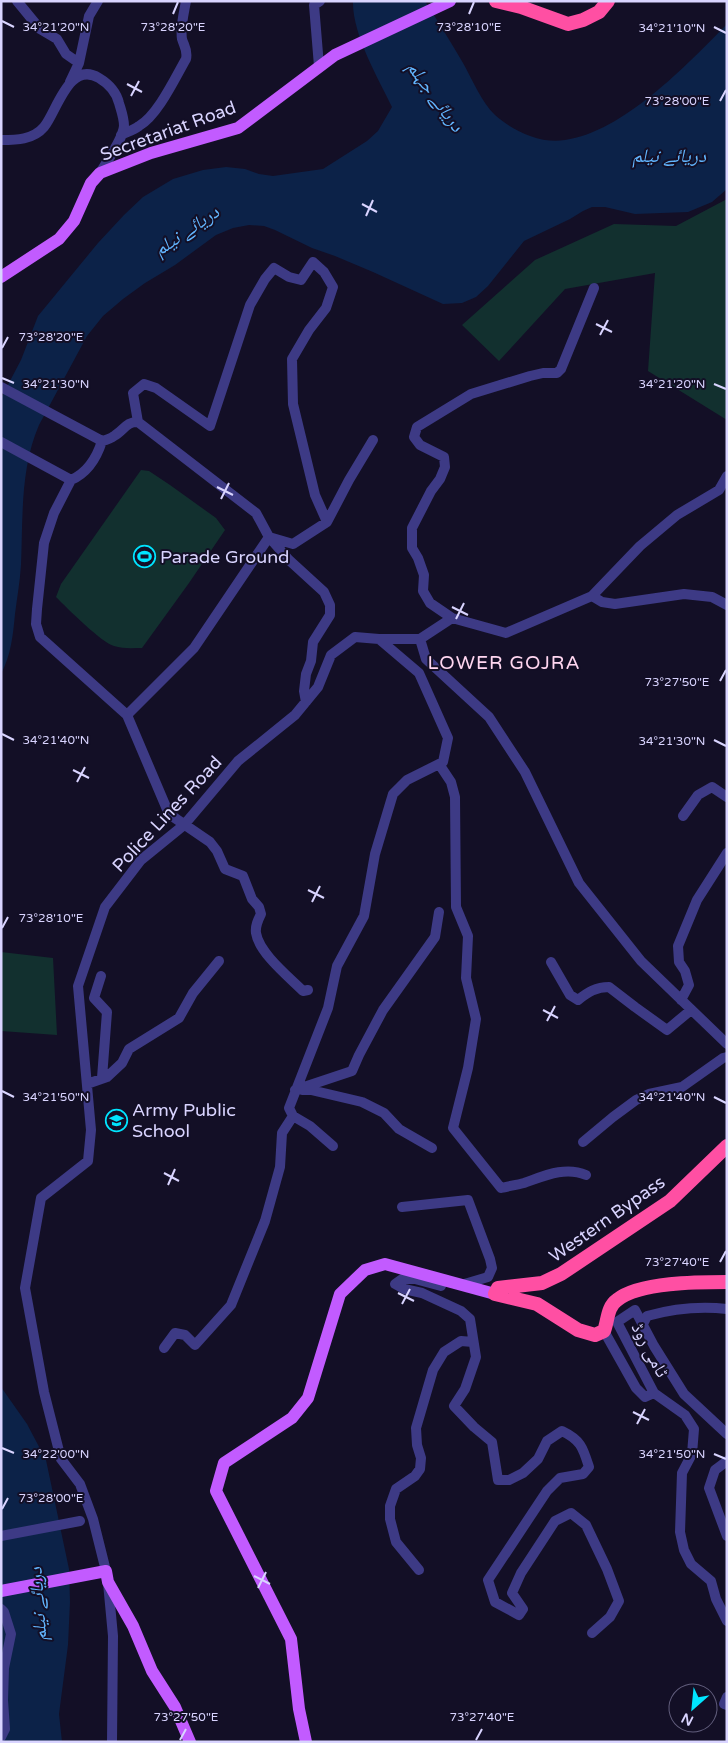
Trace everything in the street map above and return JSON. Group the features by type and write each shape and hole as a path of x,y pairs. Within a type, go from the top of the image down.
{"highway":[{"path":"496,1 568,24 583,20 599,12 608,1"},
{"name":"Western Bypass","path":"494,1294 498,1288 542,1283 561,1274 670,1201 725,1145"},
{"path":"494,1294 537,1304 578,1330 595,1335 604,1331 611,1307 616,1300 625,1295 666,1284 727,1282"}],"main road":[{"name":"Secretariat Road","path":"1,276 59,238 74,221 91,183 100,173 150,153 238,128 335,55 450,1"},
{"path":"306,1742 298,1709 291,1639 216,1491 224,1463 292,1418 308,1398 340,1294 365,1270 385,1264 465,1284 494,1294"},
{"path":"1,1591 103,1576 133,1626 152,1671 175,1707 190,1742"}],"street":[{"path":"17,1 40,29 57,39 66,54 79,63"},
{"path":"1,140 22,140 44,128 79,63 89,16 98,1"},
{"path":"122,135 141,126 152,114 166,94 186,58 187,54 182,38 186,1"},
{"path":"319,66 314,5 320,1"},
{"path":"70,82 85,74 94,75 108,83 117,95 124,126 122,135 100,173"},
{"path":"138,422 133,393 144,384 156,388 210,426 250,305 265,279 274,268 289,277 301,280 313,262 324,272 333,287 326,308 309,330 292,359 293,404 315,495 326,522"},
{"path":"594,288 561,370 558,373 536,375 471,394 417,427 414,436 420,445 444,457 445,467 440,479 430,491 412,528 412,548 424,575 423,591 430,602 452,618 506,633 592,596 640,546 677,515 719,490 727,476"},
{"path":"1,387 102,441 112,438 128,424 138,422 256,513 269,537 289,560 324,592 330,605 330,614 314,642 311,661 306,674 304,691 306,702"},
{"path":"269,537 293,544 326,522 373,440"},
{"path":"102,441 93,461 76,478 71,480 54,513 44,543 36,624 40,637 127,715 169,814 210,842 218,851 225,870 243,876 248,893 259,907 261,914 257,923 256,933 261,945 271,961 303,991 308,990"},
{"path":"1,442 71,480"},
{"path":"127,715 194,648 269,537"},
{"path":"592,596 602,602 615,604 684,594 712,597 727,605"},
{"path":"452,618 420,638 426,659 489,717 525,772 579,884 641,961 727,1044"},
{"name":"Police Lines Road","path":"103,1576 93,1518 80,1484 61,1459 44,1392 25,1288 41,1198 88,1161 91,1130 78,986 105,907 141,860 184,825 238,761 295,715 318,687 331,655 355,637 379,639 420,638"},
{"path":"332,1146 310,1126 293,1116 289,1108 328,1008 337,966 364,916 375,854 393,794 407,780 443,762 448,738 419,673 379,639"},
{"path":"439,764 451,782 455,797 456,907 468,936 466,978 476,1019 468,1068 453,1128 501,1188 522,1184 550,1173 577,1172 586,1176"},
{"path":"684,816 698,795 712,787 727,797"},
{"path":"681,1000 689,985 685,971 679,962 678,946 697,900 727,853"},
{"path":"295,1090 352,1072 358,1055 383,1010 435,937 439,912"},
{"path":"87,1084 108,1076 122,1063 129,1049 179,1018 193,993 219,961"},
{"path":"552,962 570,995 578,1000 586,993 598,987 609,987 667,1030 691,1010"},
{"path":"101,976 94,998 107,1012 102,1078"},
{"path":"583,1142 636,1100 649,1094 682,1087 727,1057"},
{"path":"295,1090 311,1090 362,1102 384,1113 399,1129 432,1148"},
{"path":"164,1348 175,1333 190,1338 195,1345 231,1305 265,1221 280,1167 282,1133 293,1116"},
{"path":"402,1207 468,1200 490,1258 492,1268 488,1277 465,1284 444,1286 408,1279 402,1279 395,1284 462,1311 470,1319 476,1357 470,1378 454,1406 474,1428 492,1442 498,1480 509,1480 523,1473 538,1459 547,1441 562,1431 575,1438 584,1452 589,1468 583,1474 560,1478 547,1491 488,1580 495,1602 519,1616 523,1609 512,1593 521,1573 555,1521 571,1513 586,1525 607,1569 619,1601 610,1618 592,1632"},
{"path":"643,1324 647,1316 665,1311 712,1307 727,1309"},
{"name":"ٹامی روڈ","path":"604,1331 636,1388 645,1397 654,1393 617,1322 635,1310 654,1346 684,1394 727,1434"},
{"path":"419,1570 396,1542 390,1519 390,1506 396,1489 414,1476 420,1469 422,1458 417,1445 416,1428 433,1370 444,1352 461,1341 473,1342"},
{"path":"654,1393 685,1415 694,1429 692,1454 682,1473 680,1532 684,1550 691,1564 711,1582 716,1599 727,1621"},
{"path":"727,1460 715,1470 709,1488 727,1536"},
{"path":"1,1536 80,1521"},
{"path":"103,1576 113,1636 111,1654 112,1742"},
{"path":"1,1609 4,1612 11,1634 4,1668 3,1700 5,1728 1,1737"},
{"path":"727,1697 724,1704 727,1705"}],"green space":[{"path":"727,199 727,420 648,371 655,273 565,289 499,361 462,325 535,260 614,224 676,226"},
{"name":"Parade Ground","path":"141,470 149,471 170,485 216,518 225,530 142,648 124,648 114,646 101,639 56,597 61,584"},
{"path":"1,952 53,958 57,1035 1,1031"}],"water":[{"name":"دریائے جہلم","path":"353,1 425,1 490,110 502,121 518,131 537,138 556,141 587,134 631,111 673,77 727,24 727,189 712,202 688,212 635,214 605,207 592,207 524,241 488,286 476,297 462,303 443,304 264,226 249,225 233,228 216,235 175,265 145,283 103,316 87,336 39,425 28,459 25,476 21,571 12,637 7,660 1,674 1,398 21,360 38,316 98,243 124,215 143,197 173,179 203,170 226,167 245,169 273,176 323,169 367,141 378,131 392,107 361,41 354,14"},
{"name":"دریائے نیلم","path":"1,1387 27,1424 46,1460 69,1569 68,1645 59,1714 62,1742 1,1742"}],"place":[{"name":"Parade Ground","path":"144,557"},
{"name":"Army Public School","path":"116,1120"}],"district":[{"name":"LOWER GOJRA","path":"504,662"}]}
